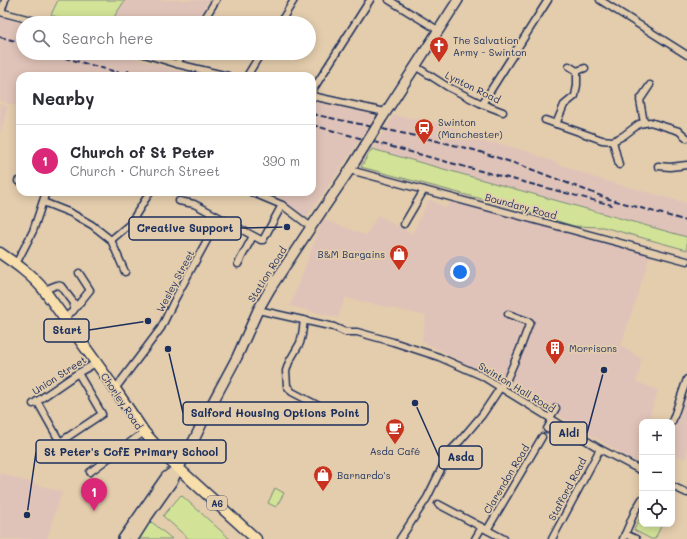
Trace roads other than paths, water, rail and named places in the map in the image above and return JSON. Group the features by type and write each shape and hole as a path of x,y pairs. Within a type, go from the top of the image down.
{"main road":[{"name":"Station Road","path":"133,539 174,480 178,469 270,289 352,167 458,0"},
{"name":"Chorley Road","path":"0,253 37,281 144,432 166,457 256,539"},
{"path":"123,539 166,477 178,469"}],"street":[{"path":"5,0 0,12 16,16"},
{"path":"206,16 216,0"},
{"path":"284,16 294,0"},
{"path":"316,85 370,0"},
{"path":"389,0 438,30"},
{"path":"482,104 548,0"},
{"path":"600,0 687,55"},
{"path":"164,60 211,72"},
{"path":"177,64 179,60"},
{"path":"249,72 257,60"},
{"name":"Lynton Road","path":"415,66 448,87 482,104 503,112"},
{"path":"570,66 577,71"},
{"path":"577,71 585,68"},
{"path":"556,124 564,105 575,96 577,71"},
{"path":"644,123 640,100 650,85"},
{"path":"316,97 384,115"},
{"path":"546,120 602,140 612,141 622,136 638,124 650,122 679,131 687,138"},
{"path":"612,141 619,165"},
{"path":"658,166 670,167 687,165"},
{"name":"Boundary Road","path":"352,167 424,190 687,261"},
{"path":"404,224 424,190"},
{"path":"16,264 33,231 45,196"},
{"path":"111,240 130,224 148,196"},
{"path":"261,196 282,205 311,227"},
{"path":"179,201 194,204 261,240 263,240 282,205"},
{"path":"43,202 71,213 92,225 111,240 125,272"},
{"name":"Wesley Street","path":"115,389 162,328 175,299 219,218"},
{"path":"238,264 253,236"},
{"path":"64,318 73,311 90,290 79,273"},
{"path":"44,290 57,285 61,286 74,303 73,311"},
{"name":"Swinton Hall Road","path":"258,310 334,327 345,332 357,332 439,357 482,376 600,449 639,469"},
{"path":"400,539 427,498 450,451 460,442 482,415 507,379 530,322 508,314"},
{"path":"304,320 301,339 286,371 287,386 292,392 338,416"},
{"name":"Union Street","path":"78,373 102,414 60,442 35,402 78,373 96,363"},
{"path":"673,419 687,379"},
{"path":"547,429 556,408"},
{"path":"90,472 144,432"},
{"name":"Clarendon Road","path":"475,539 485,529 542,437"},
{"name":"Stafford Road","path":"552,539 600,449"},
{"path":"675,487 687,493"},
{"path":"438,504 504,539"},
{"path":"636,539 624,536 639,504"}],"railway":[{"path":"0,37 16,41"},
{"path":"73,60 116,72"},
{"path":"316,115 474,150 520,165 609,199 687,221"},
{"path":"316,126 612,205"}],"place":[{"name":"The Salvation Army - Swinton","path":"439,63"},
{"name":"Swinton (Manchester)","path":"424,145"},
{"name":"Creative Support","path":"287,227"},
{"name":"B&M Bargains","path":"399,271"},
{"name":"Start","path":"148,321"},
{"name":"Salford Housing Options Point","path":"168,349"},
{"name":"Morrisons","path":"555,365"},
{"name":"Aldi","path":"604,370"},
{"name":"Asda","path":"415,403"},
{"name":"Asda Café","path":"395,445"},
{"name":"Barnardo's","path":"323,492"},
{"name":"Church of St Peter","path":"94,511"},
{"name":"St Peter's CofE Primary School","path":"27,515"}]}
